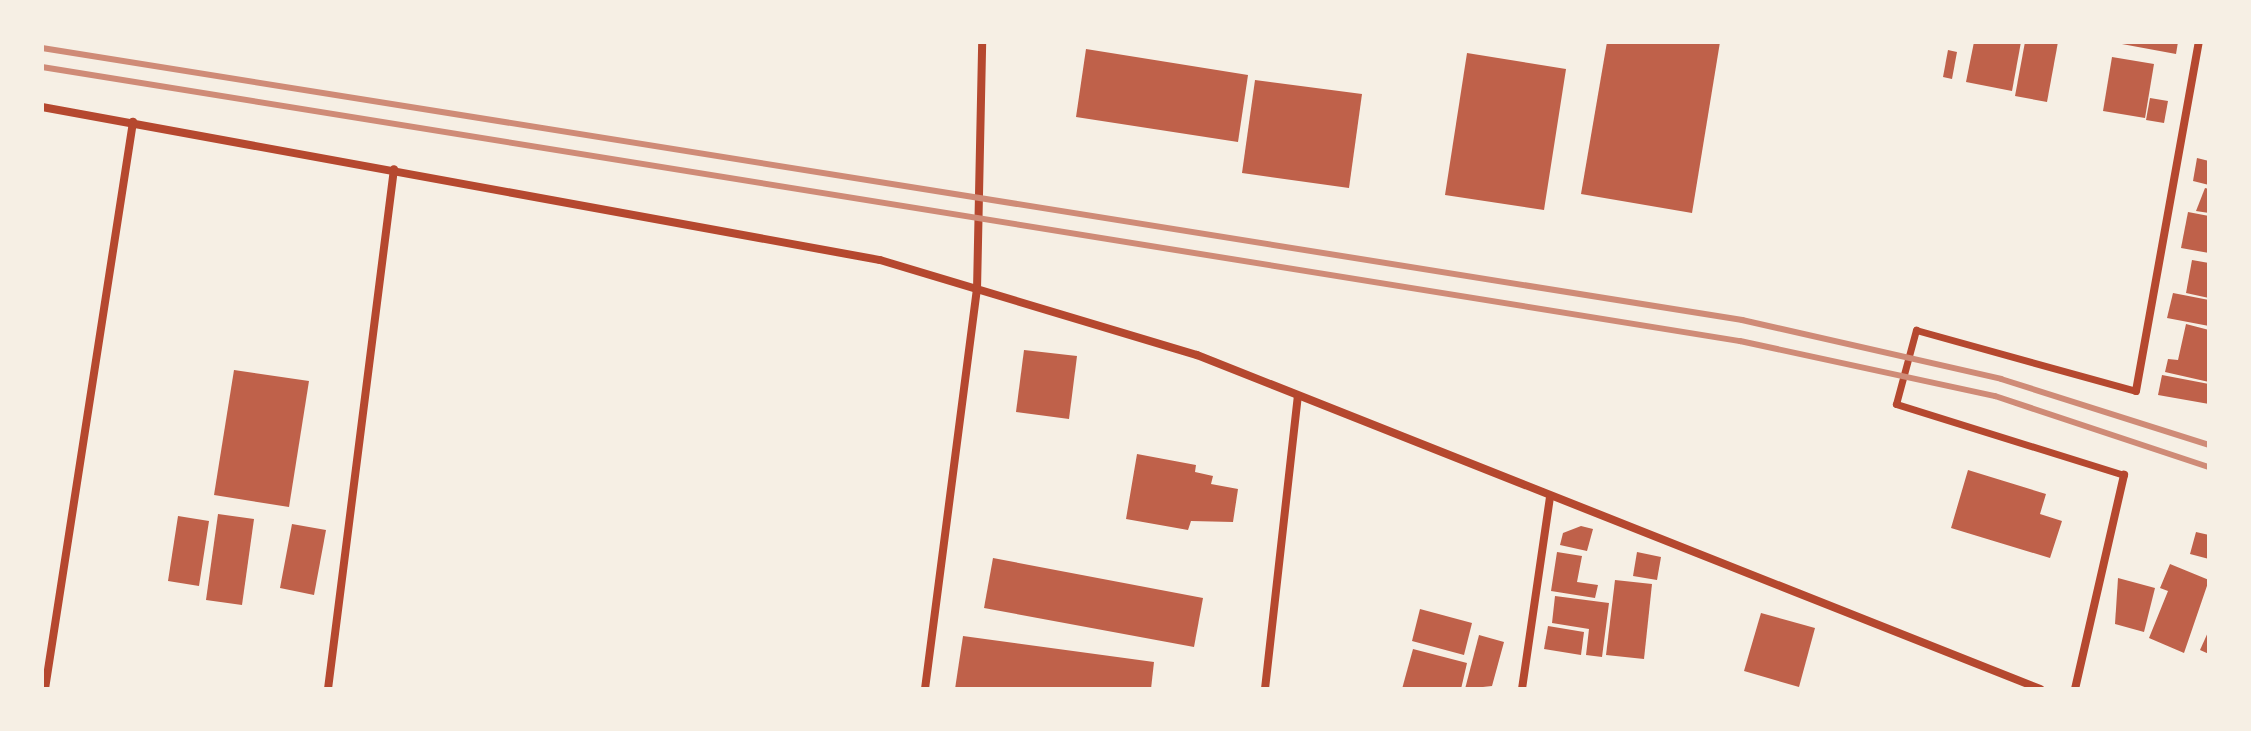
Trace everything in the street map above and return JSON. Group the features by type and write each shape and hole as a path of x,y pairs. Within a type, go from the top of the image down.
{"street":[{"path":"925,689 977,290 982,42"},
{"path":"2075,689 2124,475 1896,404 1916,330 2136,391 2199,42"},
{"path":"42,107 803,244 977,290 1197,355 2040,689"},
{"path":"45,689 133,122"},
{"path":"328,689 394,169"},
{"path":"1265,689 1298,396"},
{"path":"1522,689 1550,496"}],"building":[{"path":"1607,42 1720,42 1692,213 1581,194"},
{"path":"1974,42 2021,42 2012,91 1966,82"},
{"path":"2025,42 2058,42 2047,102 2015,96"},
{"path":"2111,42 2178,42 2176,54"},
{"path":"1086,49 1248,75 1238,142 1076,117"},
{"path":"1948,50 1957,52 1952,79 1943,77"},
{"path":"1467,53 1566,69 1544,210 1445,195"},
{"path":"2112,57 2154,64 2145,118 2103,111"},
{"path":"1255,80 1362,94 1349,188 1242,173"},
{"path":"2150,98 2168,101 2164,123 2146,120"},
{"path":"2197,158 2209,161 2209,185 2193,181"},
{"path":"2205,188 2209,189 2209,213 2196,211"},
{"path":"2188,212 2209,216 2209,253 2181,248"},
{"path":"2192,260 2209,263 2209,298 2186,293"},
{"path":"2173,293 2209,300 2209,326 2167,318"},
{"path":"2186,324 2209,330 2209,382 2165,372 2168,359 2178,360"},
{"path":"1024,350 1077,356 1069,419 1016,412"},
{"path":"234,370 309,381 289,507 214,495"},
{"path":"2162,375 2209,384 2209,404 2158,395"},
{"path":"1137,454 1196,465 1195,472 1213,476 1211,484 1238,489 1233,522 1191,521 1188,530 1126,519"},
{"path":"1968,470 2046,494 2040,514 2062,521 2050,558 1951,528"},
{"path":"218,514 254,519 242,605 206,600"},
{"path":"178,516 209,521 199,586 168,581"},
{"path":"292,524 326,530 314,595 280,588"},
{"path":"1581,526 1593,529 1587,551 1560,545 1563,533"},
{"path":"2196,532 2209,535 2209,559 2190,554"},
{"path":"1557,552 1582,556 1577,582 1598,585 1595,598 1551,591"},
{"path":"1637,552 1661,557 1657,580 1633,576"},
{"path":"993,558 1203,598 1194,647 984,608"},
{"path":"2170,564 2209,580 2184,653 2149,638 2168,591 2160,588"},
{"path":"2118,578 2155,588 2144,632 2115,624"},
{"path":"1615,580 1652,584 1644,659 1606,655"},
{"path":"1555,596 1609,603 1602,657 1586,655 1589,629 1552,623"},
{"path":"1420,609 1472,623 1464,655 1412,641"},
{"path":"1761,613 1815,628 1799,687 1744,671"},
{"path":"1548,626 1584,632 1581,655 1544,649"},
{"path":"2209,630 2209,654 2200,650"},
{"path":"1479,635 1504,642 1492,686 1465,689"},
{"path":"963,636 1154,662 1151,689 955,689"},
{"path":"1413,649 1467,663 1461,689 1402,689"}],"railway":[{"path":"42,48 1742,320 2001,379 2209,445"},
{"path":"42,67 1740,341 1995,396 2209,467"}]}
